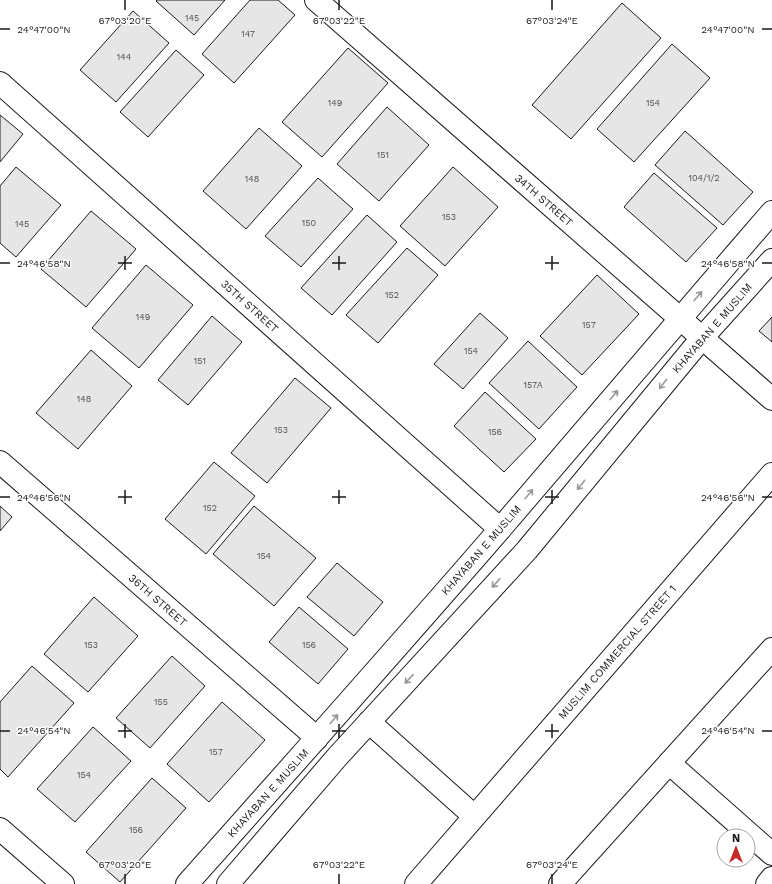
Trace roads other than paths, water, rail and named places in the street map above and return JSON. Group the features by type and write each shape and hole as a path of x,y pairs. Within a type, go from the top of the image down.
{"street":[{"name":"34TH STREET","path":"316,0 772,399"},
{"name":"35TH STREET","path":"0,83 500,529"},
{"name":"KHAYABAN E MUSLIM","path":"187,884 500,529 679,318 772,212"},
{"name":"KHAYABAN E MUSLIM","path":"232,880 338,756 527,550 702,338 772,260"},
{"name":"36TH STREET","path":"0,462 317,738"},
{"name":"MUSLIM COMMERCIAL STREET 1","path":"416,884 772,474"},
{"path":"427,612 451,633"},
{"path":"560,884 772,649"},
{"path":"369,722 474,816"},
{"path":"669,763 772,854"},
{"path":"0,829 63,884"},
{"path":"212,856 232,880"},
{"path":"766,884 772,878"}]}
